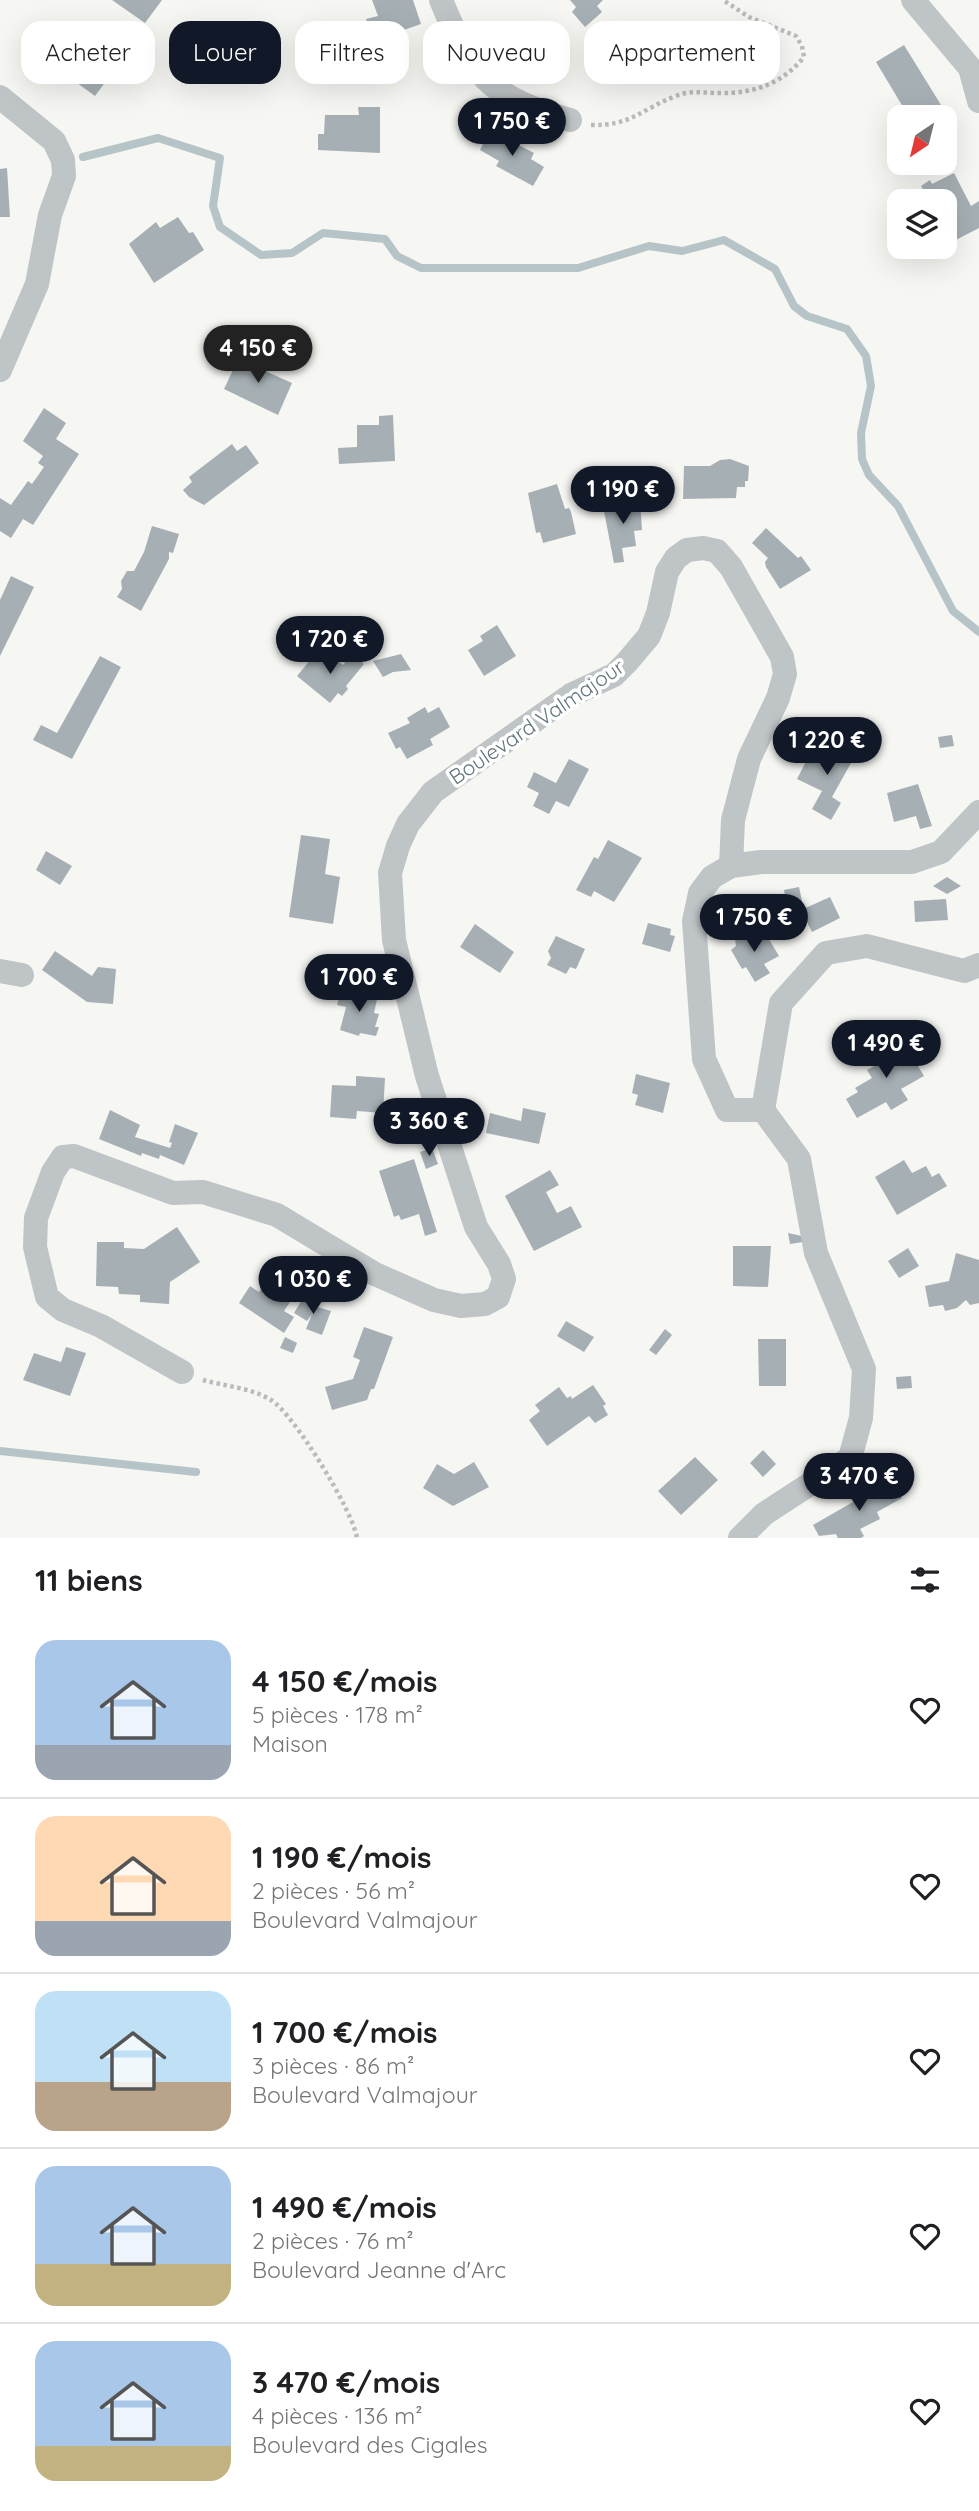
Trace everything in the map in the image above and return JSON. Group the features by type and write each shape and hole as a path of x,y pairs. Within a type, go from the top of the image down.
{"street":[{"path":"441,0 467,59 480,74 505,94 532,109 570,120"},
{"path":"913,0 970,68 979,101"},
{"path":"0,97 54,141 63,160 64,176 50,215 37,284 0,370"},
{"name":"Boulevard Valmajour","path":"182,1372 101,1326 63,1310 47,1297 35,1247 36,1218 53,1172 63,1157 74,1156 173,1193 203,1192 276,1215 375,1274 434,1300 461,1306 485,1304 498,1297 504,1279 499,1264 476,1227 427,1076 394,940 390,873 408,824 433,792 571,695 614,675 649,636 658,613 667,572 676,558 687,550 703,548 718,551 731,567 782,657 785,674 778,698 749,759 733,820 731,866"},
{"path":"764,1110 727,1110 704,1059 694,921 701,893 712,877 731,866 761,862 912,862 942,852 979,812"},
{"path":"740,1538 764,1514 850,1458 861,1418 864,1369 816,1252 799,1158 764,1110 781,1003 826,953 867,946 964,971 979,965"}],"path":[{"path":"570,120 592,125 627,122 678,95 698,91 749,92 775,83 793,71 804,57 796,36 749,17 723,0"},
{"path":"182,1372 235,1389 259,1393 282,1409 349,1511 357,1538"}],"building":[{"path":"112,0 162,0 146,21 142,21"},
{"path":"372,0 413,0 421,24 409,28 409,21 366,19 378,16"},
{"path":"570,0 603,0 597,6 602,12 592,21 584,21 584,26 572,12 576,7"},
{"path":"904,45 941,105 902,105 876,62"},
{"path":"78,84 104,84 95,96"},
{"path":"358,107 380,107 380,153 318,150 318,134 324,134 325,115 359,115"},
{"path":"490,130 534,153 531,159 544,167 533,186 496,166 499,161 480,150"},
{"path":"7,168 10,217 0,217 0,169"},
{"path":"955,175 971,206 979,201 979,228 957,239 957,189 923,189 921,186 930,180 932,184"},
{"path":"178,217 189,233 193,232 204,250 154,283 129,244 156,222 160,228"},
{"path":"241,353 266,364 263,370 292,383 278,415 224,389"},
{"path":"44,408 66,423 56,439 79,454 33,525 23,519 11,538 0,531 0,498 11,505 28,481 32,484 44,467 38,463 43,456 23,441"},
{"path":"393,415 395,461 339,464 338,448 357,447 357,425 379,425 379,416"},
{"path":"232,444 237,451 246,445 259,463 204,505 189,497 183,490 192,482 189,477"},
{"path":"730,459 749,466 748,481 745,481 745,487 737,487 736,498 683,499 684,466 710,466 720,460"},
{"path":"557,484 565,509 569,508 571,512 576,534 543,543 540,532 536,533 528,493"},
{"path":"640,500 642,530 634,531 636,546 622,548 624,562 614,563 603,506"},
{"path":"152,526 179,534 173,553 169,552 169,559 141,611 117,597 127,571 134,571 144,552"},
{"path":"766,528 798,558 801,556 811,570 780,589 766,567 768,558 752,543"},
{"path":"11,576 34,587 0,656 0,600"},
{"path":"497,625 516,656 484,676 468,650 483,641 480,636"},
{"path":"316,653 327,662 332,657 343,665 352,654 364,664 346,686 348,689 342,696 338,693 330,703 297,676"},
{"path":"401,654 411,670 393,672 383,677 373,661"},
{"path":"100,656 121,667 72,759 33,740 41,725 57,733"},
{"path":"425,707 428,713 439,707 450,727 430,739 433,745 407,759 400,747 396,749 388,733 410,723 407,718"},
{"path":"952,735 954,746 940,748 938,737"},
{"path":"838,744 856,754 832,797 841,803 831,820 812,809 822,791 797,779 813,748 831,758"},
{"path":"569,759 589,769 569,807 556,801 549,814 533,806 539,793 527,787 534,772 556,783"},
{"path":"918,784 932,826 920,829 916,816 894,822 887,793"},
{"path":"301,835 330,839 325,874 340,877 333,924 289,917"},
{"path":"608,840 642,858 614,902 594,891 591,897 576,890 594,857 598,859"},
{"path":"46,851 72,866 60,885 36,870"},
{"path":"947,877 961,886 947,894 933,886"},
{"path":"799,887 803,906 788,909 784,890"},
{"path":"830,897 840,918 812,932 801,910"},
{"path":"946,899 948,920 915,922 914,901"},
{"path":"648,923 671,929 670,935 675,936 670,952 642,944"},
{"path":"475,924 514,952 500,973 460,947"},
{"path":"764,931 779,956 764,964 770,973 755,982 746,967 742,969 731,950 736,946 735,939 740,933 753,936"},
{"path":"556,936 585,949 576,969 570,967 566,974 547,965 551,958 548,951"},
{"path":"55,951 92,976 98,967 116,969 113,1004 87,1002 42,970"},
{"path":"341,991 377,999 374,1013 379,1014 375,1027 379,1027 376,1036 360,1033 359,1036 340,1030 346,1007 337,1005"},
{"path":"901,1038 924,1076 901,1089 908,1100 891,1110 886,1102 857,1118 846,1099 858,1092 855,1088 872,1078 867,1070 876,1065 872,1056"},
{"path":"636,1074 670,1083 663,1113 635,1105 638,1095 632,1093"},
{"path":"356,1076 385,1078 383,1113 357,1111 356,1119 330,1117 332,1085 356,1086"},
{"path":"523,1108 546,1113 539,1144 486,1133 490,1113 521,1121"},
{"path":"110,1110 140,1125 135,1137 170,1148 172,1143 169,1142 175,1124 198,1133 184,1165 160,1155 159,1159 142,1153 141,1156 99,1139"},
{"path":"432,1148 438,1164 426,1169 420,1152"},
{"path":"414,1159 437,1232 425,1236 419,1214 401,1220 399,1215 394,1217 379,1171"},
{"path":"904,1160 912,1173 926,1166 932,1177 939,1173 947,1186 897,1215 875,1177"},
{"path":"550,1170 559,1185 546,1192 557,1213 571,1206 582,1227 534,1251 505,1196"},
{"path":"177,1227 200,1262 170,1282 169,1304 140,1302 140,1295 119,1294 118,1287 96,1286 97,1242 124,1242 124,1248 144,1249"},
{"path":"788,1233 802,1236 803,1242 790,1244"},
{"path":"733,1246 771,1246 768,1287 733,1286"},
{"path":"908,1248 919,1266 899,1278 888,1261"},
{"path":"956,1253 979,1260 979,1303 970,1305 966,1300 957,1308 945,1311 943,1305 929,1307 925,1286 949,1281"},
{"path":"267,1280 280,1289 283,1285 296,1293 284,1311 294,1317 284,1333 239,1303 250,1286 259,1292"},
{"path":"303,1298 314,1306 331,1311 322,1335 306,1329 312,1314 307,1321 294,1313"},
{"path":"566,1321 594,1337 584,1352 557,1336"},
{"path":"364,1327 393,1337 374,1389 371,1389 367,1400 332,1410 325,1387 353,1379 360,1360 353,1357"},
{"path":"665,1329 672,1335 656,1355 649,1350"},
{"path":"285,1337 297,1343 293,1353 280,1348"},
{"path":"758,1339 786,1339 786,1386 759,1386"},
{"path":"66,1347 86,1353 70,1396 23,1380 34,1353 61,1362"},
{"path":"911,1376 912,1388 897,1389 896,1377"},
{"path":"593,1385 606,1404 603,1406 608,1415 595,1423 589,1416 547,1446 529,1420 540,1411 535,1405 559,1387 567,1398 571,1396 572,1399"},
{"path":"763,1450 776,1464 763,1477 750,1463"},
{"path":"695,1457 718,1480 681,1515 658,1491"},
{"path":"474,1462 489,1487 453,1506 423,1488 437,1464 454,1474"},
{"path":"893,1479 902,1498 877,1512 880,1519 860,1529 864,1536 819,1536 813,1525"}],"waterway":[{"path":"83,157 158,138 220,158 213,206 220,227 261,255 292,253 323,233 385,239 397,256 421,268 578,268 649,246 682,251 724,240 775,269 794,306 807,316 847,329 866,356 871,386 861,433 862,459 869,475 898,506 953,611 979,632"},
{"path":"0,1451 196,1472"}]}
